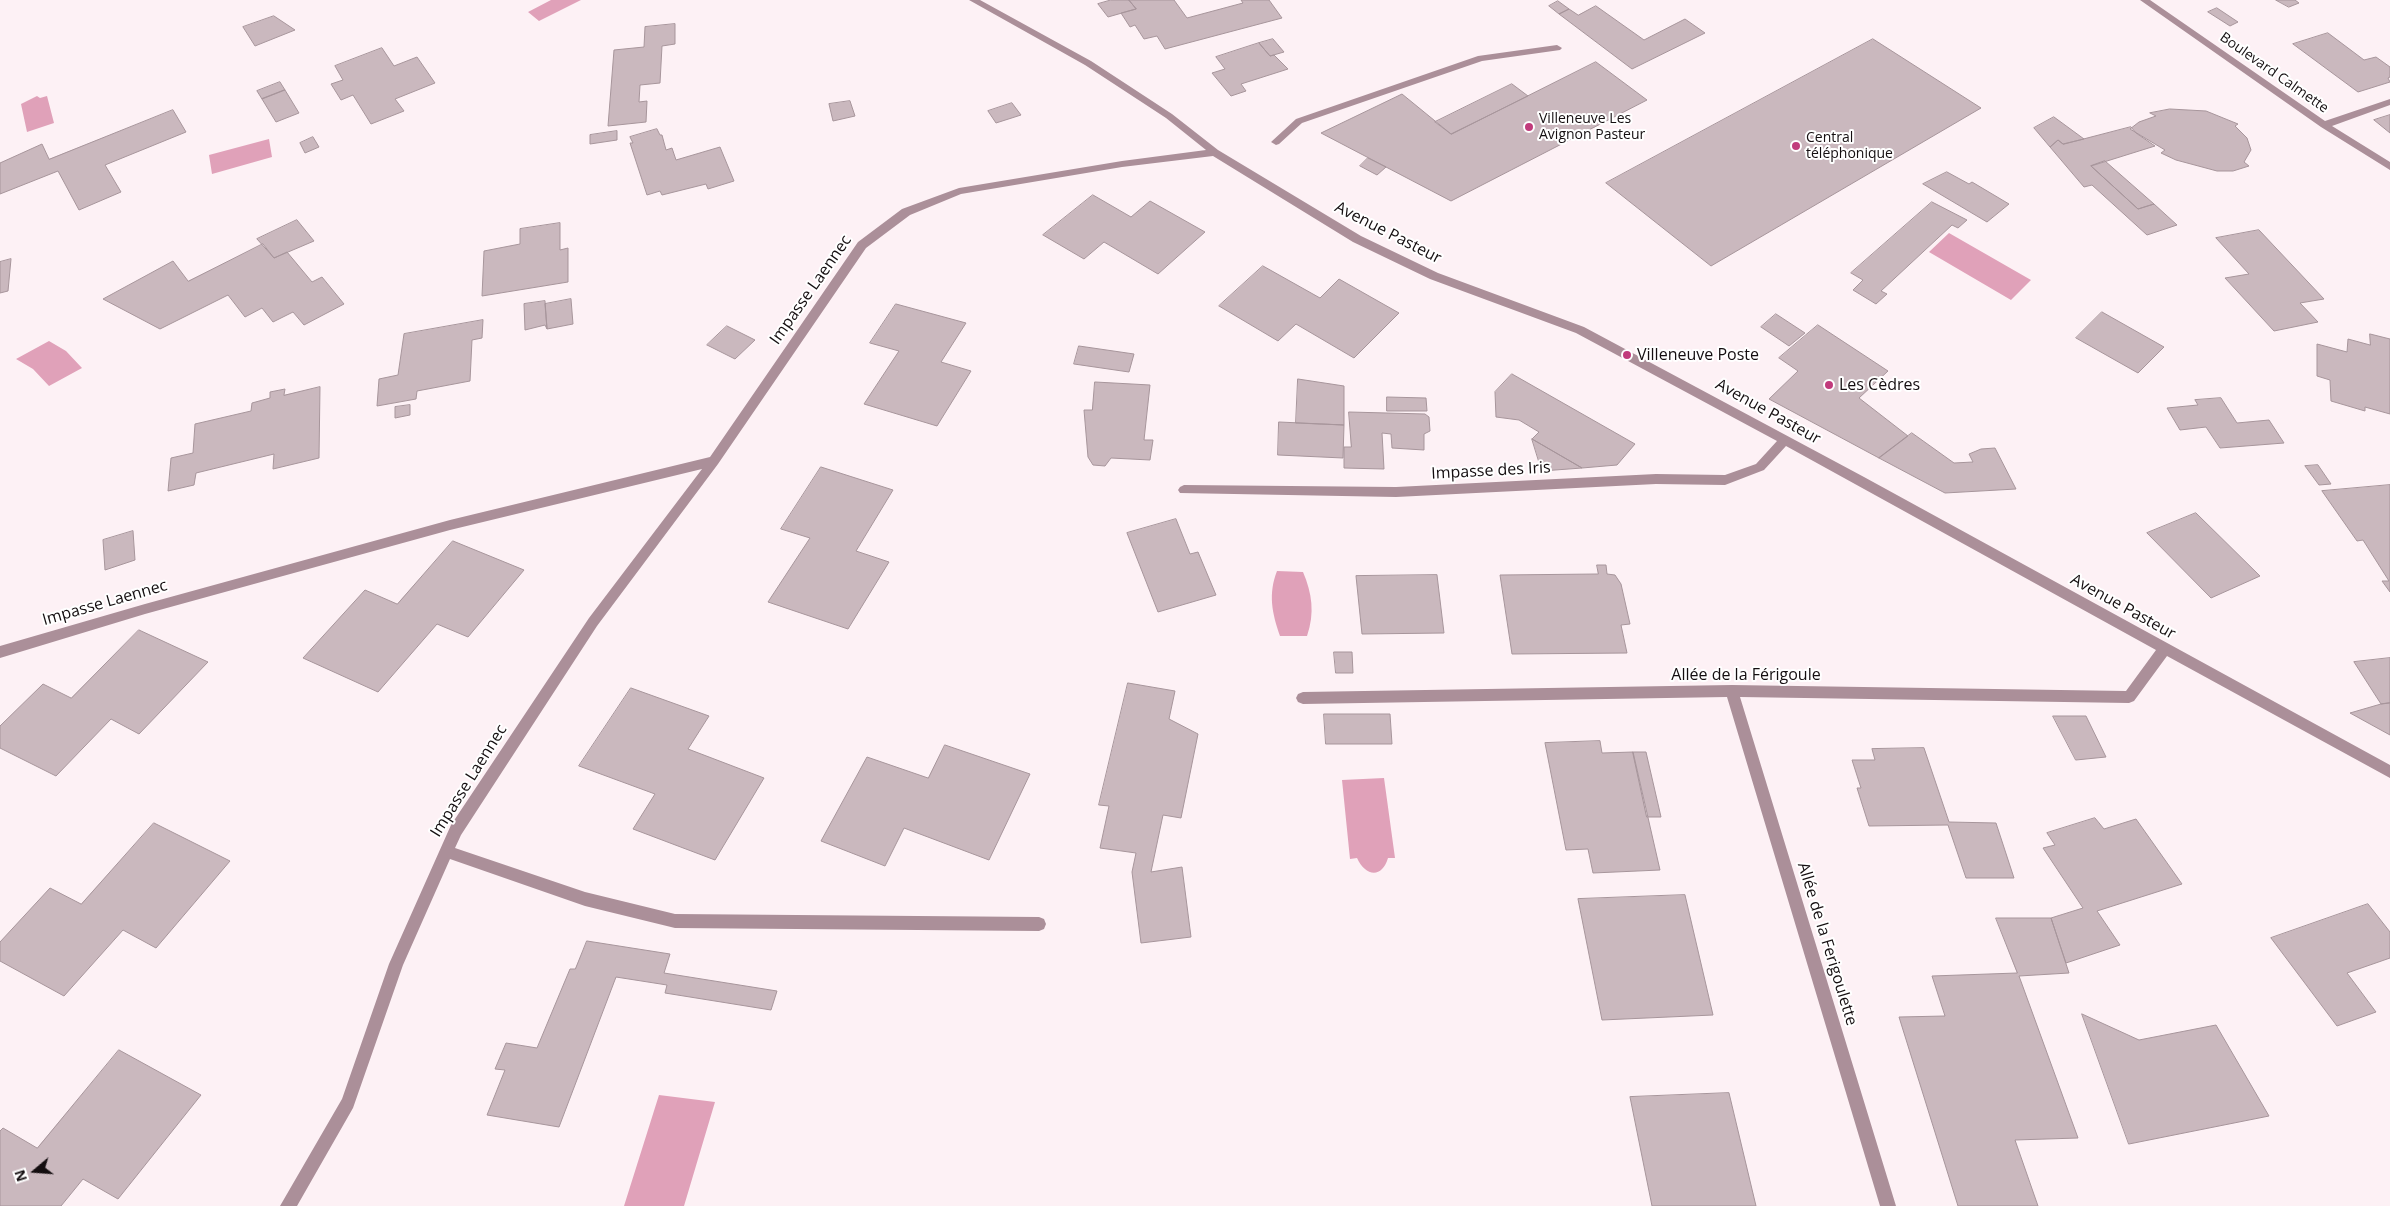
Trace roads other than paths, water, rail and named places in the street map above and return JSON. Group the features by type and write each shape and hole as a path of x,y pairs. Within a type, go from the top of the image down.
{"street":[{"name":"Avenue Pasteur","path":"973,0 1088,63 1169,116 1214,152 1357,239 1434,276 1580,330 1785,440 2390,772"},
{"name":"Boulevard Calmette","path":"2144,0 2324,125 2390,167"},
{"path":"1276,142 1299,121 1481,58 1557,48"},
{"path":"2324,125 2390,102"},
{"name":"Impasse Laennec","path":"288,1206 348,1103 396,964 456,830 593,622 714,461 862,245 906,212 959,191 1122,164 1214,152"},
{"name":"Impasse des Iris","path":"1184,490 1396,492 1656,479 1725,480 1760,467 1785,440"},
{"name":"Impasse Laennec","path":"0,652 450,525 714,461"},
{"name":"Allée de la Férigoule","path":"1303,698 1732,691 2129,697 2165,648"},
{"name":"Allée de la Ferigoulette","path":"1732,691 1888,1206"},
{"path":"446,852 585,899 674,921 1039,924"}],"place":[{"name":"Villeneuve Les Avignon Pasteur","path":"1529,127"},
{"name":"Central téléphonique","path":"1796,146"},
{"name":"Villeneuve Poste","path":"1627,355"},
{"name":"Les Cèdres","path":"1829,385"}]}
